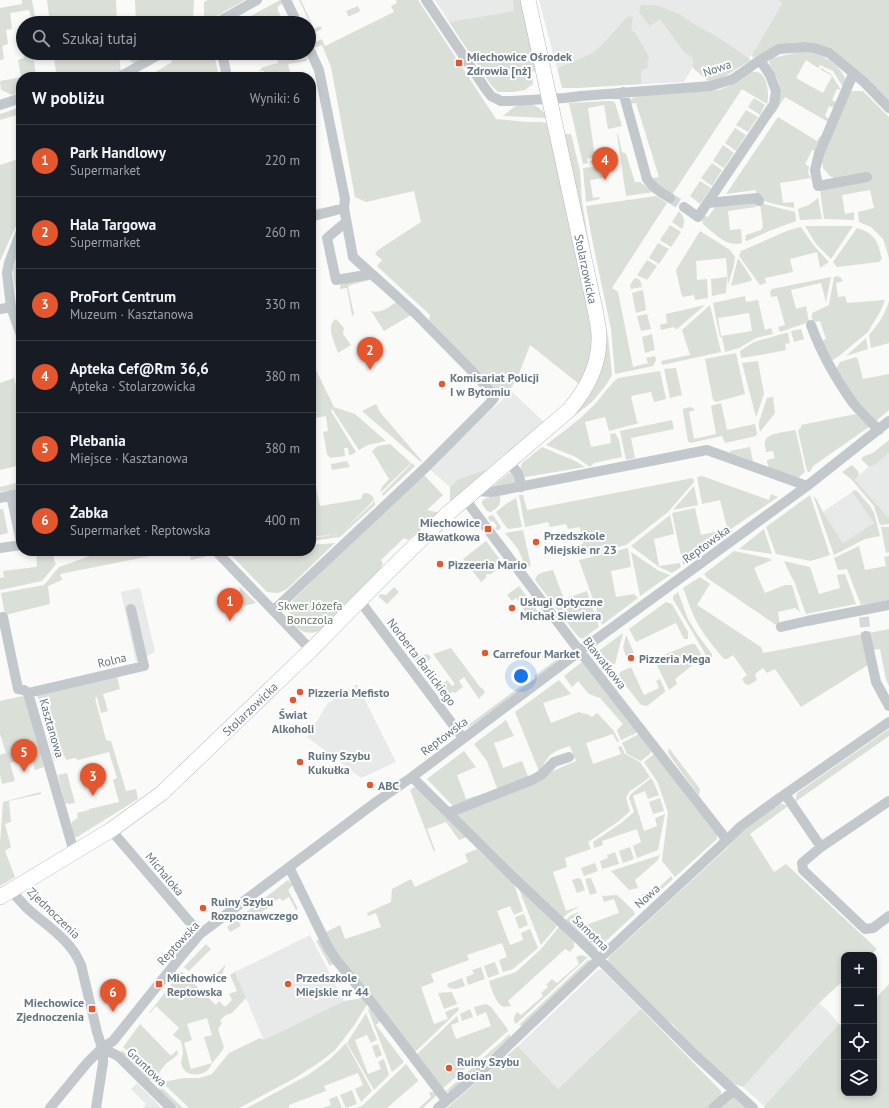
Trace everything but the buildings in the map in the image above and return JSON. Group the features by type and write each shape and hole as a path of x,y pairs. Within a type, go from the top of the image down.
{"street":[{"path":"228,16 257,0"},
{"path":"286,0 294,16"},
{"name":"Nowa","path":"426,0 481,83 491,96 501,101 565,98 623,92 711,86 733,79 760,60 779,50 814,48 829,54 864,82 889,108"},
{"name":"Stolarzowicka","path":"6,894 111,830 162,793 311,650 450,512 570,410 586,388 593,372 598,353 599,336 595,308 528,0"},
{"path":"129,72 150,60"},
{"path":"223,60 226,72"},
{"path":"274,610 426,467 494,398 491,392 472,371 415,314 353,257 344,208 346,199 319,70 314,60"},
{"path":"684,207 698,217 774,104 776,91 770,75 760,60"},
{"path":"854,74 819,154 815,170 818,186 867,177"},
{"path":"623,92 647,179 660,193 670,198"},
{"path":"0,105 16,100"},
{"path":"708,203 757,198 760,201"},
{"path":"316,215 344,208"},
{"path":"346,222 327,238 336,280 372,274"},
{"path":"16,248 9,263 7,273 11,307 16,321"},
{"path":"0,309 11,307"},
{"path":"811,325 817,342 830,367 850,398 879,430"},
{"name":"Reptowska","path":"50,1108 87,1063 102,1048 114,1041 200,934 580,651 807,486 889,421"},
{"path":"470,495 521,487 707,450 807,486"},
{"path":"508,463 518,474 521,480 521,487"},
{"path":"0,498 16,494"},
{"name":"Bławatkowa","path":"470,495 580,651 705,811 726,841"},
{"path":"0,548 16,545"},
{"path":"221,556 311,650"},
{"name":"Norberta Barlickiego","path":"360,601 463,738"},
{"path":"781,627 807,621 863,614 889,605"},
{"name":"Rolna","path":"28,693 144,666 131,609"},
{"name":"Kasztanowa","path":"3,617 18,689 24,690 28,693 74,852"},
{"path":"866,636 876,682 889,706"},
{"name":"Nowa","path":"438,1108 488,1065 740,827 889,722"},
{"path":"448,813 532,780 541,775 554,762 569,757"},
{"name":"Samotna","path":"412,777 516,881 586,946 733,1091 753,1108"},
{"path":"785,794 821,847"},
{"path":"889,801 821,847 802,863 803,870 865,929 873,928 889,916"},
{"name":"Michaloka","path":"111,830 200,934"},
{"path":"288,867 337,961 381,1015 446,1100"},
{"name":"Zjednoczenia","path":"6,894 28,908 63,938 77,956 81,965 102,1048 103,1063 96,1108"},
{"name":"Gruntowa","path":"102,1048 118,1056 171,1108"},
{"path":"713,1108 733,1091"}],"shaded area":[{"path":"435,0 513,0 515,11 449,22"},
{"path":"539,0 778,0 782,2 752,55 735,69 707,48 692,68 684,82 562,88"},
{"path":"510,390 544,422 491,468 458,479 450,487 429,469 504,398"},
{"path":"889,453 888,517 855,480 872,464 874,466"},
{"path":"852,492 874,523 843,543 823,512"},
{"path":"140,588 155,652 136,663 121,592"},
{"path":"357,684 396,762 361,778 307,737 327,704"},
{"name":"Przedszkole Miejskie nr 44","path":"310,935 344,1001 264,1041 235,972"},
{"path":"598,970 602,970 641,1009 558,1089 518,1046"},
{"path":"819,1003 839,1024 764,1106 743,1087"},
{"path":"137,1083 162,1108 143,1108 146,1104 131,1089"}],"green space":[{"path":"22,0 32,0 35,16 31,16 29,10 10,13 12,29 6,30 8,44 2,46 4,59 0,60 0,8 22,4"},
{"path":"47,0 116,0 117,16 49,16"},
{"path":"135,0 194,0 193,16 136,16"},
{"path":"208,0 245,0 216,16 204,16 204,2"},
{"path":"280,0 284,3 278,6 280,16 251,16"},
{"path":"299,0 301,0 308,16 307,16"},
{"path":"396,0 418,0 496,119 542,122 550,124 590,310 593,343 587,370 579,384 530,345 517,379 504,398 429,320 430,315 377,266 382,260 375,254 378,250 421,222 414,191 366,202 355,197 331,67 322,45 316,47 316,42 322,39 325,46 394,12 391,6 397,3"},
{"path":"513,0 524,0 539,70 532,72 533,84 525,90 498,92 491,85 449,22 514,11"},
{"path":"778,0 889,0 889,103 815,43 789,43 769,50 753,58 752,55 782,3"},
{"path":"655,5 679,14 724,41 751,60 719,80 709,82 693,68 693,58 684,52 660,19 650,26 639,12 640,6"},
{"path":"358,6 360,10 359,12 348,16 346,11"},
{"path":"633,16 631,29 636,34 649,57 647,63 648,68 641,70 641,84 562,88 558,68 591,54 600,47 627,17"},
{"path":"320,26 322,29 316,32 316,28"},
{"path":"800,52 814,53 830,61 842,72 846,81 843,87 833,71 820,65 818,68 806,60 796,78 823,93 832,76 820,69 821,68 831,74 841,90 837,89 832,100 838,103 836,109 829,106 825,116 831,120 825,128 828,122 785,97 774,114 772,113 781,91 769,61 772,58"},
{"path":"18,60 34,60 35,72 20,72"},
{"path":"54,60 120,60 121,72 56,72"},
{"path":"131,60 144,60 138,64 131,62"},
{"path":"171,60 215,60 218,72 155,72 172,62"},
{"path":"278,60 307,60 288,64 290,72 259,71 263,67 278,63"},
{"path":"752,70 753,72 762,74 764,78 768,89 767,104 742,89 672,195 658,187 651,178 659,177 636,103 629,104 630,100 635,97 642,96 719,90 729,86"},
{"path":"16,78 16,94 12,95 1,90 0,81"},
{"path":"852,91 863,91 889,117 889,258 883,239 871,227 859,222 858,212 874,208 870,190 842,195 845,214 854,212 854,220 824,219 820,189 836,179 830,176 823,168 821,155 848,96"},
{"path":"754,98 765,105 760,115 748,107"},
{"path":"612,101 615,103 622,126 608,129 604,105 588,108 595,157 587,159 588,163 583,164 569,103"},
{"path":"527,103 539,108 548,118 503,116 514,107"},
{"path":"16,109 16,115 0,120 0,114"},
{"path":"746,110 758,117 748,132 736,125"},
{"path":"778,117 817,141 820,136 823,139 817,152 812,150 805,164 809,167 808,173 811,178 780,183 783,203 794,202 794,208 757,198 756,190 726,194"},
{"path":"735,128 746,135 736,151 725,143"},
{"path":"564,132 565,134 571,134 580,171 582,202 600,304 608,336 612,375 592,402 540,443 602,358"},
{"path":"617,134 622,152 626,154 635,182 640,182 654,192 626,196"},
{"path":"723,145 734,153 724,168 713,161"},
{"path":"617,157 616,160 590,163 590,161"},
{"path":"16,160 16,226 0,261 0,165"},
{"path":"712,163 722,170 712,186 701,178"},
{"path":"602,166 603,178 590,180 593,198 599,197 600,199 586,202 583,168"},
{"path":"700,181 711,188 700,204 690,196"},
{"path":"656,196 667,203 612,288 618,292 633,367 648,363 646,358 655,356 656,360 653,366 615,374 611,329 586,206"},
{"path":"818,198 822,219 800,220 798,209 809,205"},
{"path":"755,201 756,207 728,211 730,230 741,229 742,243 736,244 726,242 703,224 703,215 708,217 716,206"},
{"path":"760,203 795,212 796,221 747,241 745,240 746,235 761,230 763,227"},
{"path":"335,206 316,213 316,209"},
{"path":"679,211 684,219 682,229 672,222"},
{"path":"670,225 681,232 671,247 660,240"},
{"path":"805,226 853,226 831,259 816,244"},
{"path":"801,227 814,246 829,262 820,268 817,252 790,259 793,272 765,278 766,283 760,285 739,256 741,251 789,230"},
{"path":"857,228 868,233 875,239 882,259 879,262 837,267 833,262"},
{"path":"700,231 730,250 735,257 728,285 726,258 696,261 697,280 707,279 708,298 695,300 694,295 683,297 676,270"},
{"path":"658,243 669,249 659,264 649,258"},
{"path":"738,258 752,279 751,281 731,286"},
{"path":"16,260 16,291 14,281 13,268"},
{"path":"647,260 657,266 647,280 637,275"},
{"path":"837,276 843,281 836,283 838,297 845,296 847,303 885,300 868,332 831,361 820,341 826,339 820,321 813,322 812,313 829,305 834,277"},
{"path":"727,277 726,293 712,296 711,279"},
{"path":"831,277 826,302 821,283 791,290 796,309 806,306 809,322 780,332 778,327 785,325 777,296 771,297 770,292 772,289"},
{"path":"372,278 377,283 375,284 370,280 350,285 348,287 354,314 352,316 347,288 340,289 340,286 342,283"},
{"path":"635,278 640,280 642,287 631,289 630,285"},
{"path":"643,290 646,310 636,313 632,293"},
{"path":"745,296 746,302 758,300 765,330 771,328 773,334 756,338 739,348 725,352 722,337 720,337 713,303","holes":["749,313 752,331 721,336 718,318"]},
{"path":"889,301 889,343 871,348 869,335 881,319"},
{"path":"396,302 411,315 384,331 371,311 381,311"},
{"path":"705,305 677,329 674,327 661,330 660,325 667,323 666,314"},
{"path":"710,305 721,352 662,365 661,361 690,355 682,330"},
{"path":"647,314 651,329 641,331 637,316"},
{"path":"336,319 344,328 343,334 351,345 338,353 331,330 331,325"},
{"path":"801,329 804,339 794,342 791,331"},
{"path":"788,333 790,343 785,344 786,350 741,358 740,351 754,342"},
{"path":"652,334 655,350 645,353 642,337"},
{"path":"866,338 868,349 846,356"},
{"path":"736,353 745,394 716,402 713,400 705,359"},
{"path":"856,357 863,379 889,374 889,410 875,422 853,399 836,369 840,362"},
{"path":"758,361 764,394 756,417 742,363"},
{"path":"676,368 682,395 670,398 664,369"},
{"path":"316,370 334,407 355,414 386,441 368,445 359,450 332,409 331,411 356,452 349,455 348,448 344,448 345,456 330,458 327,454 323,432 328,431 326,416 316,418"},
{"path":"660,371 666,399 654,402 651,392 631,396 637,422 639,423 609,431 605,417 585,422 591,447 611,443 610,434 615,433 619,440 622,457 594,463 590,467 576,457 546,445 585,414 618,378"},
{"path":"14,378 16,387 16,466 0,470 0,383"},
{"path":"773,397 775,413 760,432 759,422 767,398"},
{"path":"721,403 727,430 755,424 756,436 725,443 722,436 690,443 688,441 683,409 690,407 695,410 689,412 694,439 716,434 711,406"},
{"path":"376,404 380,412 422,461 421,462 362,411"},
{"path":"856,414 869,427 813,466 810,472 808,472 798,431 801,428 801,425"},
{"path":"672,420 674,429 631,438 635,458 626,460 620,431"},
{"path":"795,430 805,472 798,478 771,469 768,466 767,460 775,458 773,451 766,452 765,444 766,439 772,435"},
{"path":"889,440 889,453 874,466 872,465 869,467 862,460 862,457 873,453"},
{"path":"390,444 411,463 380,493 382,487 389,479 372,451 378,446"},
{"path":"542,447 575,461 585,467 525,477 520,470 522,463"},
{"path":"750,447 753,461 730,453 730,451"},
{"path":"347,461 350,467 332,470 331,464"},
{"path":"412,463 415,466 383,496 382,494"},
{"path":"852,465 858,471 859,475 855,480 889,517 889,524 880,525 874,506 852,480 842,472"},
{"path":"491,468 450,503 450,487 458,479"},
{"path":"512,471 517,483 490,489 492,487"},
{"name":"Skwer Józefa Bonczola","path":"423,474 443,495 427,510 440,513 408,540 404,538 381,560 383,564 376,575 324,628 316,632 309,633 297,628 290,616 290,608 293,600"},
{"path":"702,476 769,500 771,494 778,497 728,531 720,500 702,504 697,477"},
{"path":"693,478 694,482 668,512 626,545 581,556 579,545 583,544 580,527 568,529 566,524 550,527 548,522 525,527 519,495 523,495 527,510"},
{"path":"16,483 16,489 0,492 0,487"},
{"path":"694,486 698,505 673,510"},
{"path":"316,487 320,506 361,499 362,495 365,493 373,497 374,500 342,532 375,501 375,505 340,537 316,540 316,537 340,534 316,536"},
{"path":"854,490 857,491 874,513 880,536 865,539 834,555 813,495 843,543 874,523 852,492"},
{"path":"500,495 499,505 491,512 487,511 482,504 482,501 486,498"},
{"path":"810,495 830,555 811,561 776,554 766,527"},
{"path":"516,498 522,527 509,529 496,512"},
{"path":"695,508 701,535 724,529 725,534 683,565 672,513"},
{"path":"0,509 3,509 8,533 0,535"},
{"path":"493,515 501,527 499,530 496,530 495,528 497,526 488,518 489,516"},
{"path":"670,515 674,534 654,539 659,566 680,563 681,567 672,573 659,567 631,546"},
{"path":"881,527 889,527 889,552 886,553"},
{"path":"764,529 772,554 739,549"},
{"path":"523,530 531,566 526,568 518,549 505,533"},
{"path":"486,541 504,565 491,574 487,574 486,578 481,582 463,559"},
{"path":"335,543 287,589 278,593 267,592 232,556 316,556 316,545"},
{"path":"859,546 865,570 886,566 884,557 889,556 889,600 861,605 847,569 838,570 834,558"},
{"path":"628,548 631,567 611,571 616,597 634,594 638,598 602,625 579,560"},
{"path":"734,551 772,560 754,568 765,593 785,585 792,585 800,612 795,608 778,612 780,626 776,625 707,578 704,574"},
{"path":"631,552 659,571 670,575 640,596"},
{"path":"36,556 54,556 56,564 42,581 0,590 0,578 4,577 3,571 36,567"},
{"path":"90,556 151,556 60,574 62,580 48,586 50,604 5,615 1,593 44,585 59,567"},
{"path":"190,556 208,556 191,560"},
{"path":"784,561 810,567 819,594 840,588 837,575 845,574 856,604 806,614 794,581"},
{"path":"553,570 564,599 587,591 599,627 582,639 575,633 535,580 539,574"},
{"path":"700,577 710,584 697,605 761,647 763,653 863,634 868,665 801,707 775,669 767,673 763,668 755,674 757,680 749,685 745,684 742,679 747,675 733,655 727,659 724,659 705,635 692,612 683,588"},
{"path":"239,586 256,603 244,606"},
{"path":"519,586 542,617 533,623 516,598 512,601 507,595"},
{"path":"394,587 399,592 387,604 378,596 381,594 386,595"},
{"path":"678,592 688,619 712,654 712,658 707,657 673,599 673,596"},
{"path":"666,602 672,604 688,632 688,639 684,639 676,623 636,642 629,629"},
{"path":"889,629 889,686 886,680 880,649 872,650 869,633"},
{"path":"623,633 615,664 608,665 599,653 600,650"},
{"path":"626,635 634,653 626,656 623,648"},
{"path":"691,644 695,644 703,657 675,679 677,684 669,690 654,659"},
{"path":"451,648 485,692 479,699 464,677 459,681 463,687 455,693 452,692 443,699 435,689 447,680 452,686 455,684 433,654"},
{"path":"570,650 569,656 536,679 534,676"},
{"path":"428,654 431,658 419,668 412,658"},
{"path":"582,662 637,732 636,733 621,740 617,730 623,724 600,698 589,694 578,681 572,687 564,676"},
{"path":"631,667 644,695 659,688 656,681 660,679 665,692 647,706 641,705 619,677 620,672"},
{"path":"117,677 120,689 103,694 108,711 101,713 97,697 95,698 106,740 111,741 126,791 136,789 138,799 75,837 71,824 78,818 77,813 119,802 113,780 117,778 109,752 78,760 75,758 66,760 64,755 57,756 55,751 57,750 56,749 53,750 56,760 54,761 37,694"},
{"path":"559,680 571,694 543,703 551,723 579,712 592,717 597,713 613,730 619,741 617,742 613,734 586,743 593,764 621,754 618,747 621,746 625,754 640,762 650,777 629,792 626,798 630,811 619,821 588,842 591,849 565,858 567,867 553,872 566,911 580,906 562,919 455,817 457,812 576,761 570,746 558,750 550,755 539,771 515,712"},
{"path":"526,682 528,685 468,728 467,726"},
{"path":"23,696 26,700 44,767 35,770 32,757 10,763 15,781 2,784 0,775 0,755 6,753 0,734 0,701"},
{"path":"506,720 514,736 494,743 503,768 522,761 529,779 498,791 487,761 474,744"},
{"path":"889,729 889,736 795,802 797,793"},
{"path":"639,734 652,752 641,761 627,754 622,743"},
{"path":"669,748 700,789 699,796 670,756 668,752"},
{"path":"464,751 476,767 457,775 466,799 486,793 486,796 454,807 427,779"},
{"path":"654,754 717,835 717,839 675,877 662,861 668,813 658,783 644,762"},
{"path":"67,773 75,803 69,804 65,803 58,775"},
{"path":"651,778 659,795 648,799 645,791 633,796 644,831 657,826 655,818 665,814 658,850 637,858 633,846 641,842 637,829 602,841 603,845 594,848 593,842 621,823 634,812 629,798 631,794"},
{"path":"416,786 467,837 459,840 446,822 427,829 435,850 434,852 410,790"},
{"path":"41,792 41,794 9,801 11,822 5,824 11,847 5,851 15,877 0,886 0,843 3,802"},
{"path":"660,798 664,811 653,814 649,802"},
{"path":"779,804 788,806 750,834 774,872 786,864 877,949 874,952 841,952 841,983 819,1003 743,1087 735,1084 732,1087 681,1036 674,1026 664,1020 610,966 608,960 609,957 727,848 741,832"},
{"path":"630,847 634,859 623,863 619,851"},
{"path":"477,849 514,884 523,911 514,915 510,906 497,911 510,945 523,940 521,933 530,929 538,948 513,969 503,972 499,960 507,957 502,943 467,955 469,960 431,974 434,982 421,987 434,1024 448,1019 445,1012 458,1007 459,1010 414,1053 333,952 324,933 340,925 345,939 381,927 376,913 368,916 367,913 391,902 392,889 411,879 415,887 468,862 465,854"},
{"path":"615,852 619,864 602,869 600,861 608,858 607,855"},
{"path":"660,855 657,861 635,880 638,888 629,890 611,871"},
{"path":"595,863 598,871 584,876 581,868"},
{"path":"671,876 673,879 643,906 640,901 641,896 643,894 649,897"},
{"path":"578,878 581,879 585,890 577,893 572,880"},
{"path":"591,878 597,893 590,895 585,879"},
{"path":"288,880 293,885 288,890 298,909 296,910 289,897 282,901 280,898 271,903 272,906 261,912 263,915 250,921 248,919 239,923 241,926 230,932 227,927"},
{"path":"519,889 557,926 541,945"},
{"path":"617,895 633,910 635,914 596,950 565,921 570,916 578,912 583,926 619,913 614,899 604,902 602,896"},
{"path":"524,914 528,925 519,929 515,917"},
{"path":"559,927 574,942 574,947 570,952 565,949 508,1001 511,1006 501,1006 491,988 489,981 516,972 541,949"},
{"path":"320,939 335,962 330,966 316,941"},
{"path":"206,944 211,949 189,971 184,967"},
{"path":"581,955 588,957 516,1024 514,1018 517,1012 521,1015 543,996 541,993 548,987 546,985 552,979 557,983 579,964 576,957"},
{"path":"589,959 589,962 523,1026 519,1025"},
{"path":"495,962 499,974 488,978 484,966"},
{"path":"226,964 219,982 217,984 212,979"},
{"path":"481,967 485,979 468,985 466,977 474,974 472,970"},
{"path":"181,972 216,1005 219,1001 225,1007 232,1000 229,994 237,991 230,975 235,972 246,998 232,1013 226,1015 220,1020 222,1023 218,1029 224,1047 208,1070 201,1074 190,1074 186,1072 182,1066 181,1061 183,1052 181,1041 173,1035 179,1028 156,1006 149,1013","holes":["207,1018 212,1035 204,1037 212,1063 191,1069 184,1043 192,1040 187,1024"]},
{"path":"462,978 465,986 456,989 449,988 447,984"},
{"path":"889,984 889,1108 765,1108 764,1106 839,1024 841,1026 841,1096 877,1096 877,997"},
{"path":"452,992 457,1004 444,1009 438,993"},
{"path":"364,998 368,1003 353,1027 335,1050 320,1062 295,1078 239,1108 189,1108 162,1082 184,1078 200,1078 212,1074 229,1053 260,1038 264,1040 344,1001"},
{"path":"486,1004 491,1007 508,1031 442,1089 416,1055 457,1016 459,1022 451,1025 456,1039 491,1026 486,1012 477,1016 474,1007"},
{"path":"371,1006 381,1021 376,1025 404,1062 392,1072 368,1010"},
{"path":"470,1009 473,1017 462,1021 460,1014"},
{"path":"641,1009 721,1091 721,1098 709,1108 447,1108 518,1046 558,1089"},
{"path":"366,1013 377,1040 371,1043 367,1035 355,1040 368,1074 381,1069 378,1062 384,1059 389,1075 374,1090 347,1043"},
{"path":"140,1024 171,1056 177,1050 178,1054 166,1064 156,1078 123,1047"},
{"path":"510,1034 510,1037 451,1091 445,1092"},
{"path":"346,1043 372,1091 361,1102 355,1089 363,1085 358,1073 324,1086 326,1091 289,1105 289,1108 247,1108 308,1075 330,1059"},
{"path":"378,1044 382,1055 376,1058 372,1046"},
{"path":"122,1050 153,1079 149,1080 121,1053"},
{"path":"406,1064 418,1080 417,1082 387,1108 356,1108 362,1106"},
{"path":"159,1085 183,1108 177,1108 159,1090"},
{"path":"352,1090 357,1104 346,1108 340,1095"},
{"path":"733,1091 753,1108 713,1108"},
{"path":"429,1092 438,1094 423,1108 419,1108 431,1097"},
{"path":"337,1096 342,1108 322,1108 331,1105 329,1099"}],"tunnel":[{"path":"670,198 684,207"},
{"path":"864,617 866,636"}],"place":[{"name":"Miechowice Ośrodek Zdrowia [nż]","path":"459,63"},
{"name":"Apteka Cef@Rm 36,6","path":"605,180"},
{"name":"Hala Targowa","path":"370,370"},
{"name":"Komisariat Policji I w Bytomiu","path":"442,384"},
{"name":"Miechowice Bławatkowa","path":"488,529"},
{"name":"Przedszkole Miejskie nr 23","path":"536,542"},
{"name":"Pizzeeria Mario","path":"440,564"},
{"name":"Usługi Optyczne Michał Siewiera","path":"512,608"},
{"name":"Park Handlowy","path":"230,621"},
{"name":"Carrefour Market","path":"485,653"},
{"name":"Pizzeria Mega","path":"631,658"},
{"name":"Pizzeria Mefisto","path":"300,692"},
{"name":"Świat Alkoholi","path":"293,700"},
{"name":"Ruiny Szybu Kukułka","path":"300,762"},
{"name":"Plebania","path":"24,772"},
{"name":"ABC","path":"370,785"},
{"name":"ProFort Centrum","path":"93,796"},
{"name":"Ruiny Szybu Rozpoznawczego","path":"203,908"},
{"name":"Miechowice Reptowska","path":"159,984"},
{"name":"Przedszkole Miejskie nr 44","path":"288,984"},
{"name":"Miechowice Zjednoczenia","path":"92,1009"},
{"name":"Żabka","path":"113,1012"},
{"name":"Ruiny Szybu Bocian","path":"449,1068"}]}
